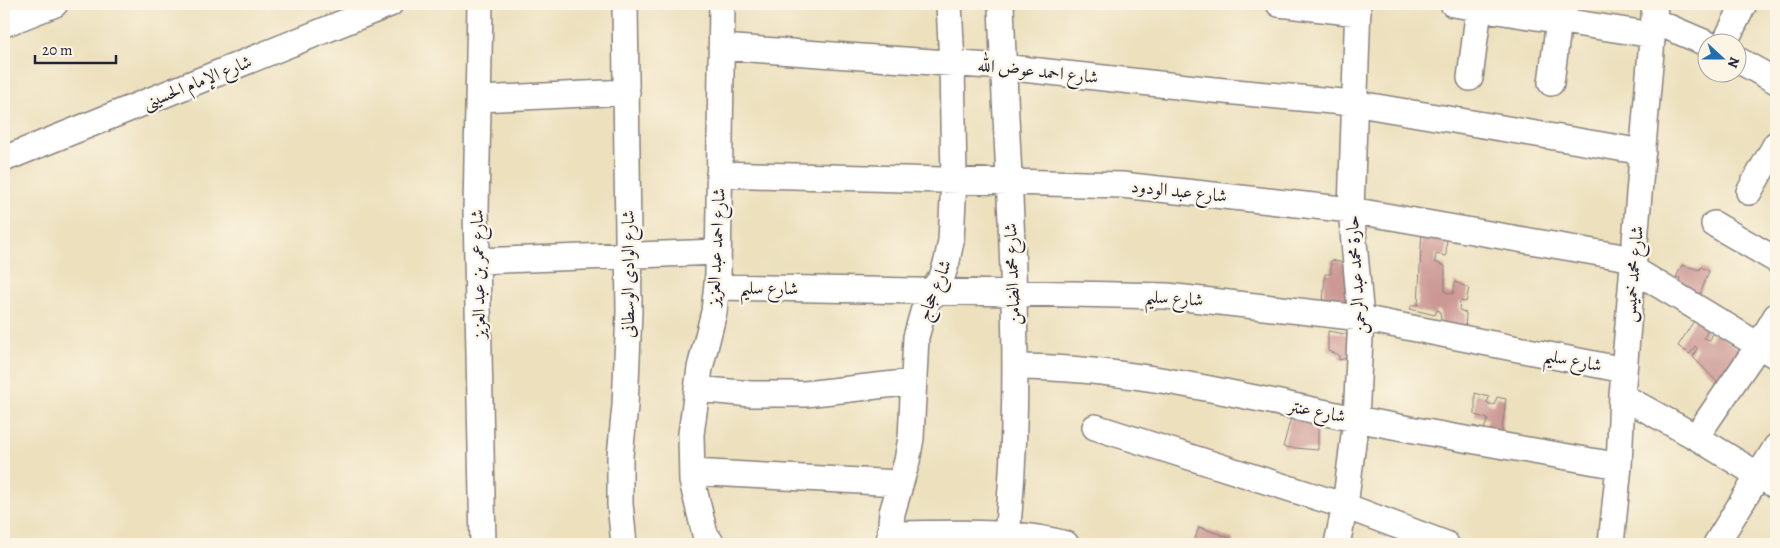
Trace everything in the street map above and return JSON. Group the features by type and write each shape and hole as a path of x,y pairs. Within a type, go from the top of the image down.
{"street":[{"path":"4,24 55,4"},
{"name":"شارع الإمام الحسينى","path":"4,160 390,4"},
{"name":"شارع عمر بن عبد العزيز","path":"480,4 476,210 483,544"},
{"name":"شارع الوادى الوسطانى","path":"624,544 620,504 620,456 629,312 625,4"},
{"name":"شارع احمد عبد العزيز","path":"712,544 705,534 692,481 691,434 700,368 714,312 717,287 722,4"},
{"name":"شارع حجاج","path":"890,539 892,513 907,461 911,438 916,337 923,312 932,291 942,277 948,261 954,207 950,4"},
{"name":"شارع محمد الضامن","path":"1001,4 1010,181 1016,403 1007,539"},
{"path":"1279,4 1358,8"},
{"path":"1453,4 1559,20 1660,18 1698,39"},
{"path":"1730,32 1744,4"},
{"name":"حارة محمد عبد الرحمن","path":"1337,544 1345,506 1356,419 1362,318 1351,210 1358,8"},
{"path":"1470,78 1479,8"},
{"name":"شارع محمد خميس","path":"1611,544 1643,152 1660,18"},
{"path":"1552,83 1559,20"},
{"name":"شارع احمد عوض الله","path":"722,47 1003,66 1354,104 1643,152"},
{"path":"1748,66 1776,81"},
{"path":"479,99 627,92"},
{"path":"1749,192 1776,144"},
{"name":"شارع عبد الودود","path":"719,174 1122,185 1351,210 1634,264"},
{"path":"1714,224 1776,260"},
{"path":"477,261 718,252"},
{"path":"1634,264 1768,350"},
{"name":"شارع سليم","path":"717,287 1167,296 1362,318 1624,370"},
{"path":"1696,437 1768,350 1776,316"},
{"name":"شارع عنتر","path":"1015,367 1095,371 1149,377 1356,419 1618,466"},
{"path":"697,389 751,394 806,394 913,382"},
{"path":"1622,396 1696,437 1767,481"},
{"path":"1095,427 1345,506 1446,544"},
{"path":"1716,544 1767,481 1776,447"},
{"path":"692,472 900,483"},
{"path":"890,539 1043,538 1066,544"}],"building":[{"path":"1422,229 1447,234 1446,256 1436,254 1435,262 1445,266 1445,292 1453,294 1455,282 1469,288 1466,302 1460,301 1459,310 1466,313 1465,332 1442,329 1440,311 1437,310 1435,315 1410,309 1412,305 1418,305"},
{"path":"1331,260 1349,264 1351,305 1323,304 1325,274 1331,274"},
{"path":"1682,265 1700,270 1701,267 1709,271 1698,300 1676,291 1680,278 1676,277"},
{"path":"1697,316 1711,323 1704,338 1710,340 1714,331 1744,353 1718,383 1693,357 1697,348 1695,346 1690,354 1678,346"},
{"path":"1328,331 1351,335 1353,357 1339,360 1339,355 1328,351"},
{"path":"1475,393 1489,397 1487,403 1494,405 1497,397 1506,399 1500,443 1472,438 1473,426 1484,429 1488,419 1475,415"},
{"path":"1293,410 1318,415 1318,450 1283,447"},
{"path":"1199,527 1233,539 1233,544 1193,544"}]}
